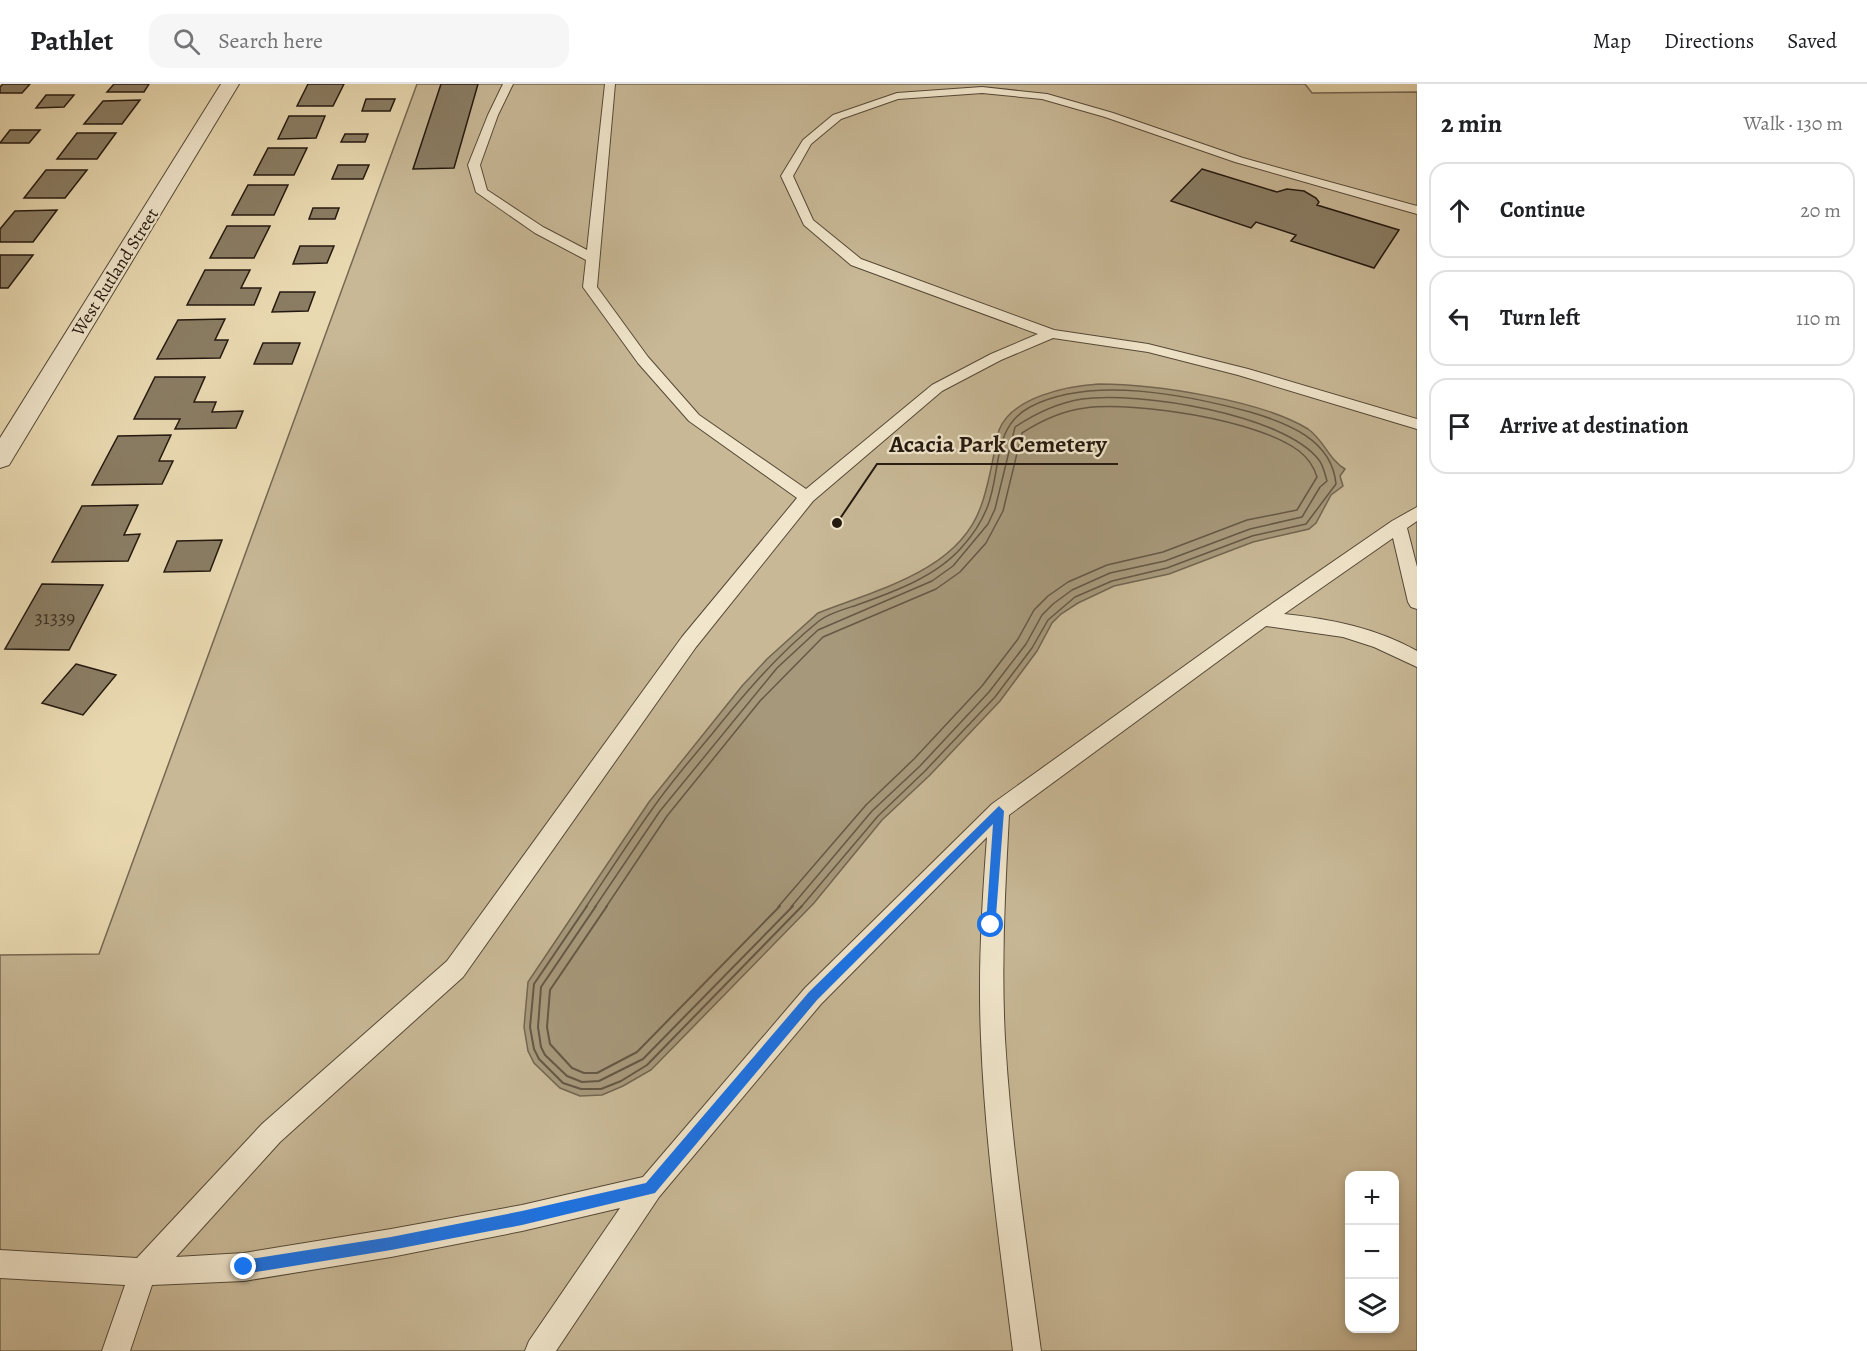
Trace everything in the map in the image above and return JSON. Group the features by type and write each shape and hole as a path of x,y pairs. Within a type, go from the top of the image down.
{"street":[{"name":"West Rutland Street","path":"0,459 230,84"}],"lane":[{"path":"508,84 493,115 474,165 482,192 539,230 592,258"},
{"path":"610,84 590,286 642,360 694,418 807,497"},
{"path":"1417,210 1239,160 1109,115 1043,96 982,90 897,96 837,117 807,142 787,176 808,222 856,262 1051,334 1148,348 1243,372 1417,423"},
{"path":"116,1351 143,1272 271,1133 455,969 689,642 807,497 937,388 996,357 1051,334"},
{"path":"539,1351 650,1188 813,996 999,811 1263,619 1407,519 1417,602"},
{"path":"1263,619 1318,623 1392,645 1417,660"},
{"path":"999,811 991,925 994,1068 1011,1232 1027,1351"},
{"path":"0,1264 143,1272 244,1267 391,1244 522,1218 650,1188"}],"shaded area":[{"path":"417,84 1305,84 1312,93 1417,92 1417,1351 0,1351 0,955 99,954"}],"water":[{"path":"1099,384 1148,387 1206,396 1236,402 1288,419 1314,434 1339,465 1345,469 1340,476 1343,486 1331,495 1316,523 1309,529 1253,542 1169,574 1114,586 1061,614 1052,623 1037,651 1000,701 930,775 882,820 814,903 651,1070 602,1095 580,1096 560,1088 534,1063 528,1051 524,1027 528,982 649,802 742,686 767,659 818,613 913,575 954,547 970,528 981,506 999,430 1016,409 1042,395 1072,387"}],"building":[{"path":"3,84 30,84 22,93 0,93 0,87"},
{"path":"114,84 149,84 144,92 107,92"},
{"path":"308,84 344,84 333,106 297,106"},
{"path":"441,84 478,84 454,168 413,169"},
{"path":"46,95 74,95 64,107 36,108"},
{"path":"366,99 395,99 390,111 362,111"},
{"path":"140,100 122,124 84,124 103,101"},
{"path":"289,116 325,116 316,138 278,139"},
{"path":"10,130 40,130 29,143 0,143"},
{"path":"77,133 116,133 97,159 57,159"},
{"path":"345,134 368,134 365,142 341,142"},
{"path":"268,148 307,148 294,175 254,175"},
{"path":"338,165 369,165 363,179 332,179"},
{"path":"1202,169 1277,192 1287,189 1304,191 1316,198 1319,202 1317,205 1399,230 1374,268 1291,241 1296,235 1256,222 1251,228 1171,201"},
{"path":"46,170 87,170 65,198 24,198"},
{"path":"248,185 288,185 274,215 232,215"},
{"path":"313,208 339,208 335,219 309,219"},
{"path":"57,210 33,242 0,242 0,229 15,211"},
{"path":"227,226 270,226 254,258 210,258"},
{"path":"300,246 334,246 327,263 293,264"},
{"path":"0,255 33,255 8,288 0,288"},
{"path":"205,270 250,270 241,288 261,288 254,305 187,305"},
{"path":"280,292 315,292 308,311 272,312"},
{"path":"225,319 215,340 228,340 220,358 157,359 178,320"},
{"path":"263,343 300,343 292,364 254,364"},
{"path":"155,377 205,377 194,402 216,402 212,412 243,411 236,428 175,429 180,419 134,419"},
{"path":"171,435 159,461 173,461 162,484 92,485 118,436"},
{"path":"138,505 124,535 140,534 128,561 52,562 82,506"},
{"path":"222,540 210,571 164,572 177,541"},
{"path":"42,584 103,585 69,650 5,649"},
{"path":"76,664 116,675 83,715 42,703"}],"place":[{"name":"Acacia Park Cemetery","path":"837,523"}],"route":[{"path":"244,1267 391,1244 522,1218 650,1188 813,996 999,811 991,925"}]}
